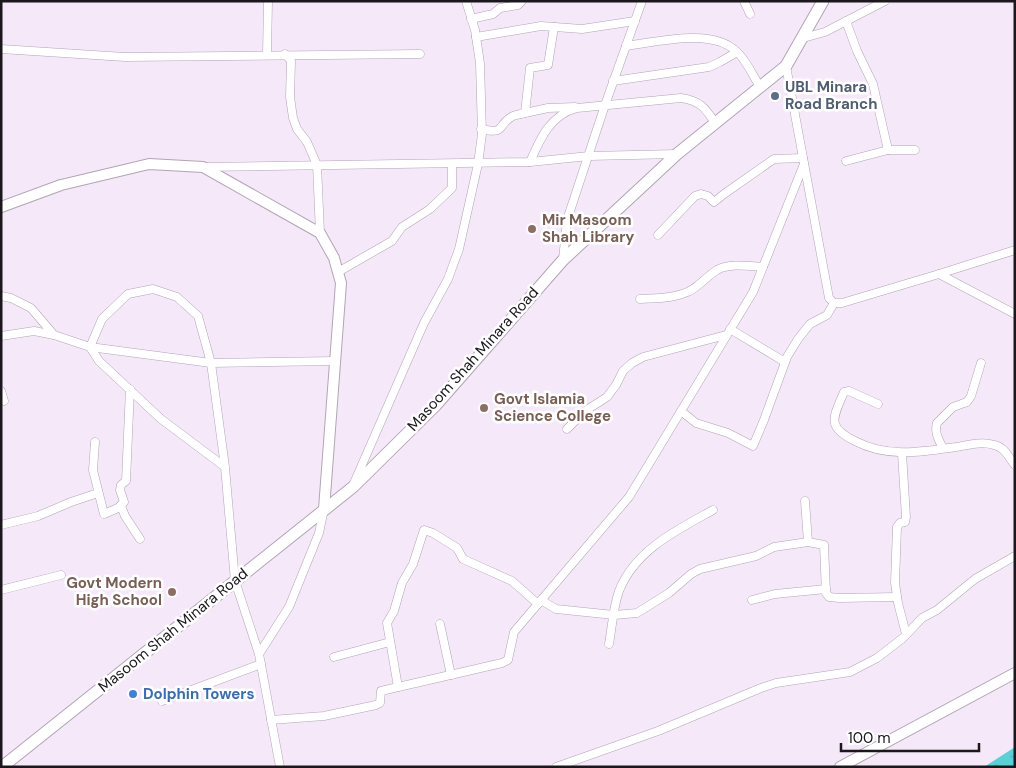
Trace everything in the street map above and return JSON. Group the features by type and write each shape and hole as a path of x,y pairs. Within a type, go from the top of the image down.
{"main road":[{"name":"Masoom Shah Minara Road","path":"2,767 353,487 436,405 563,260 677,154 786,66 823,1"}],"street":[{"path":"267,55 268,1"},
{"path":"353,487 424,323 448,279 459,248 478,164 482,129 480,63 476,37 466,1"},
{"path":"471,19 493,14 500,8 518,5 522,1"},
{"path":"563,260 567,220 604,105 642,1"},
{"path":"744,1 750,14"},
{"path":"803,38 825,32 885,1"},
{"path":"846,20 857,51 873,84 888,150"},
{"path":"476,37 541,26 582,29 635,21"},
{"path":"525,113 530,68 548,65 554,27"},
{"path":"626,46 698,37 724,43 737,52 760,88"},
{"path":"1,49 125,57 420,54"},
{"path":"613,81 709,67 737,52"},
{"path":"259,654 289,607 319,533 324,509 341,283 334,258 320,233 317,165 307,142 297,129 292,118 290,97 291,61 285,54"},
{"path":"786,66 829,298 834,303 842,303 1015,250"},
{"path":"530,162 540,138 551,123 569,110 577,108 681,98 695,100 707,110 716,124"},
{"path":"482,129 493,132 499,131 511,118 525,113 548,108 577,108"},
{"path":"846,161 888,150 915,150"},
{"path":"1,207 61,185 149,164 203,167 478,164 530,162 589,156 677,154"},
{"path":"658,235 695,196 701,194 708,196 714,202 774,159 804,161"},
{"path":"271,720 324,716 376,705 380,703 381,691 508,660 514,632 629,497 752,292 804,161"},
{"path":"338,272 392,241 402,227 430,209 452,188 452,164"},
{"path":"203,167 320,233"},
{"path":"640,299 682,294 697,287 722,268 763,267"},
{"path":"939,274 1015,314"},
{"path":"90,347 102,318 128,294 153,288 177,297 198,316 211,363 224,467 235,581 259,654 280,767"},
{"path":"1,296 11,298 31,308 54,335"},
{"path":"681,411 696,423 735,436 752,446 764,420 785,362 798,338 810,324 827,315 834,303"},
{"path":"1,336 34,331 54,335 90,347 211,363 336,360"},
{"path":"567,428 585,411 611,393 623,371 632,362 643,357 728,332 785,362"},
{"path":"90,347 99,361 161,419 224,467"},
{"path":"943,448 938,438 936,426 953,407 967,402 971,396 981,363"},
{"path":"95,442 92,464 104,514 124,502 120,485 126,481 130,389"},
{"path":"1,391 4,401"},
{"path":"878,404 848,391 844,392 834,415 834,424 838,432 862,445 879,451 902,453 970,444 995,445 1006,451 1015,466"},
{"path":"902,453 906,517 905,522 900,523 897,527 895,574 897,597 906,634"},
{"path":"1,525 38,516 98,493"},
{"path":"805,501 808,542"},
{"path":"120,506 140,539"},
{"path":"609,644 618,594 624,582 643,556 662,540 713,510"},
{"path":"398,687 387,623 394,611 402,583 413,564 424,530 433,533 457,548 463,559 512,581 540,602 556,610 614,615 637,613 669,593 691,574 700,569 756,556 774,547 808,542 824,544 826,593 829,597 897,597"},
{"path":"556,767 658,731 776,683 850,672 877,658 903,638 922,618 937,610 975,580 1015,556"},
{"path":"1,590 61,575"},
{"path":"752,600 775,594 826,589"},
{"path":"440,624 451,675"},
{"path":"334,657 390,642"},
{"path":"162,701 261,664"},
{"path":"840,767 1015,673"}],"water":[{"path":"1015,747 1015,767 984,767"}],"place":[{"name":"UBL Minara Road Branch","path":"775,96"},
{"name":"Mir Masoom Shah Library","path":"532,229"},
{"name":"Govt Islamia Science College","path":"484,408"},
{"name":"Govt Modern High School","path":"172,592"},
{"name":"Dolphin Towers","path":"133,694"}]}
